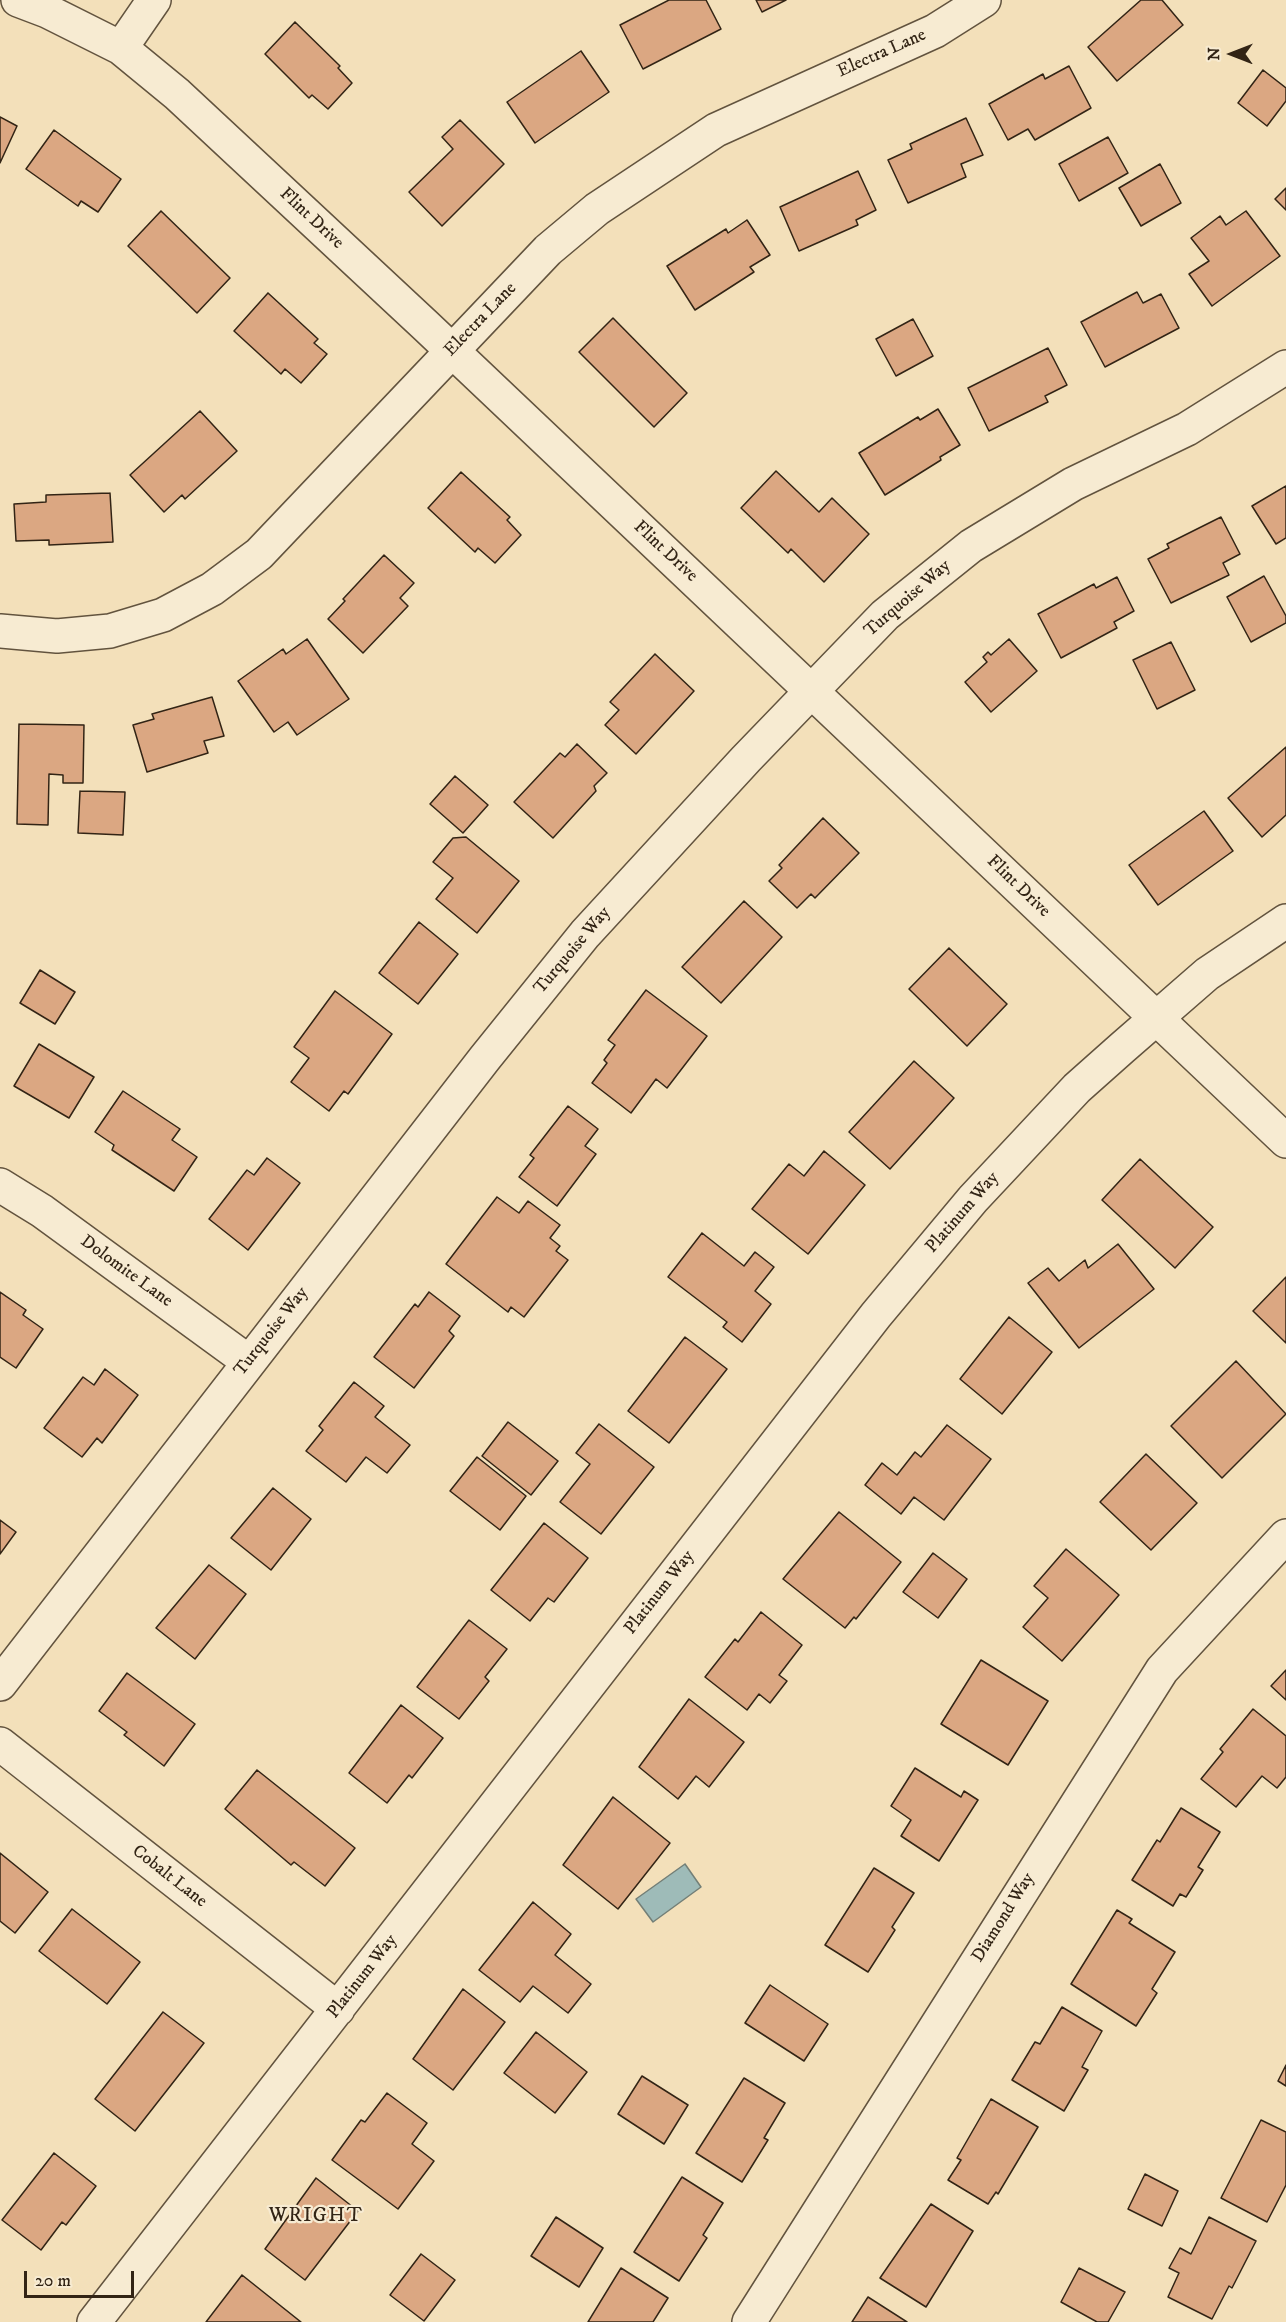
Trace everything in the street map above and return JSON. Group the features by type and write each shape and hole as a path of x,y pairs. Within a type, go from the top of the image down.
{"street":[{"name":"Flint Drive","path":"18,0 47,11 121,48 177,94 452,350 1286,1141"},
{"path":"121,48 154,0"},
{"name":"Electra Lane","path":"0,631 57,636 111,631 163,615 212,589 259,554 548,250 597,208 716,130 935,31 984,0"},
{"name":"Turquoise Way","path":"0,1684 485,1058 585,934 885,615 971,546 1073,484 1187,429 1286,367"},
{"name":"Platinum Way","path":"94,2322 884,1306 973,1199 1069,1096 1155,1018 1207,974 1286,921"},
{"name":"Dolomite Lane","path":"0,1185 42,1211 249,1362"},
{"name":"Diamond Way","path":"749,2322 1162,1670 1286,1536"},
{"name":"Cobalt Lane","path":"0,1744 338,2009"}],"water":[{"path":"685,1864 701,1887 653,1922 636,1899"}],"building":[{"path":"669,0 706,0 721,29 643,69 620,25"},
{"path":"756,0 786,0 762,12"},
{"path":"1141,0 1162,0 1183,25 1117,81 1088,47"},
{"path":"295,22 340,66 338,68 352,83 328,109 312,95 309,98 265,54"},
{"path":"581,51 609,92 535,143 507,102"},
{"path":"1069,66 1091,108 1035,140 1028,129 1008,140 989,104 1043,74 1045,79"},
{"path":"1263,70 1286,88 1286,101 1267,126 1238,103"},
{"path":"0,117 17,126 0,163"},
{"path":"966,118 983,155 961,164 966,177 908,203 888,160 912,149 910,144"},
{"path":"460,120 504,164 442,226 409,192 453,149 442,137"},
{"path":"54,130 121,179 98,212 81,201 78,206 26,169"},
{"path":"1108,137 1128,173 1079,201 1059,164"},
{"path":"1160,164 1181,203 1141,226 1119,188"},
{"path":"858,171 876,210 856,220 858,225 799,251 780,207"},
{"path":"1286,188 1286,210 1275,199"},
{"path":"161,211 230,278 197,313 128,246"},
{"path":"1246,211 1280,256 1212,306 1189,274 1209,261 1191,238 1220,216 1226,225"},
{"path":"747,220 770,255 750,267 754,272 695,310 667,266 726,229 728,233"},
{"path":"1137,292 1143,303 1161,294 1179,328 1105,367 1081,322"},
{"path":"268,293 318,339 314,343 327,354 301,383 285,369 281,374 234,331"},
{"path":"613,318 687,393 654,427 579,352"},
{"path":"913,319 933,356 896,376 876,339"},
{"path":"1048,348 1067,385 1045,396 1048,402 989,431 968,388"},
{"path":"938,409 960,445 940,457 941,460 885,495 859,453 918,417 920,420"},
{"path":"200,411 237,451 185,499 182,495 164,512 130,475"},
{"path":"776,471 819,512 832,498 869,534 824,582 791,549 788,553 741,508"},
{"path":"461,472 510,517 507,520 521,535 495,563 478,548 475,552 428,508"},
{"path":"1286,486 1286,538 1276,544 1252,506"},
{"path":"110,493 113,542 49,545 49,540 16,541 14,504 46,502 46,495"},
{"path":"1221,517 1240,554 1223,563 1229,575 1171,603 1148,559 1169,548 1167,544"},
{"path":"384,555 414,583 400,598 408,606 363,653 328,619 345,601 343,599"},
{"path":"1264,576 1286,616 1286,623 1251,642 1227,597"},
{"path":"1117,577 1134,611 1114,622 1117,628 1061,658 1038,614 1094,584 1096,588"},
{"path":"307,639 349,699 297,735 288,722 274,732 238,681 283,649 286,654"},
{"path":"1009,639 1037,671 991,712 965,682 987,662 983,657 988,652 991,655"},
{"path":"1171,642 1195,690 1157,709 1133,660"},
{"path":"655,654 694,691 636,754 605,725 619,710 610,702"},
{"path":"212,697 224,736 204,741 208,753 147,772 133,725 154,719 152,714"},
{"path":"19,724 84,725 83,783 63,783 63,775 49,774 48,825 17,824"},
{"path":"577,744 607,773 594,786 596,791 553,838 514,802 560,753 565,757"},
{"path":"1286,747 1286,815 1262,837 1228,798"},
{"path":"455,776 488,805 463,833 430,804"},
{"path":"80,791 125,792 123,835 78,833"},
{"path":"1204,811 1233,851 1158,905 1129,865"},
{"path":"823,818 859,853 815,898 811,894 797,908 769,881 782,868 779,865"},
{"path":"466,837 519,881 477,933 436,899 453,878 433,862 453,838"},
{"path":"744,901 782,937 721,1003 682,967"},
{"path":"419,922 458,954 418,1004 379,973"},
{"path":"949,948 1007,1004 967,1046 909,989"},
{"path":"40,970 75,992 55,1024 20,1003"},
{"path":"646,990 707,1036 667,1088 656,1079 631,1113 592,1083 607,1063 604,1060 615,1045 608,1040"},
{"path":"335,991 392,1034 348,1094 344,1091 329,1111 291,1082 309,1058 294,1047"},
{"path":"39,1044 94,1077 69,1118 14,1086"},
{"path":"914,1061 954,1098 890,1169 849,1132"},
{"path":"123,1091 180,1129 172,1140 197,1157 174,1191 112,1150 114,1145 95,1132"},
{"path":"568,1106 598,1129 585,1146 596,1154 557,1206 519,1177 534,1158 530,1155"},
{"path":"824,1151 865,1185 808,1254 752,1209 789,1164 804,1176"},
{"path":"267,1158 300,1183 248,1250 209,1219 247,1170 254,1175"},
{"path":"1140,1159 1213,1227 1175,1268 1102,1200"},
{"path":"497,1197 519,1213 528,1201 560,1225 550,1238 560,1246 556,1251 568,1260 524,1317 511,1307 508,1312 446,1264"},
{"path":"702,1233 744,1266 755,1252 774,1267 755,1291 771,1304 742,1342 723,1327 727,1322 668,1277"},
{"path":"1118,1244 1154,1289 1079,1348 1028,1283 1048,1268 1059,1281 1085,1260 1088,1268"},
{"path":"1286,1277 1286,1343 1253,1311"},
{"path":"0,1292 26,1310 23,1315 43,1329 16,1368 0,1357"},
{"path":"429,1292 460,1316 449,1331 454,1336 414,1388 374,1357 415,1304 418,1307"},
{"path":"1009,1317 1052,1352 1002,1414 960,1379"},
{"path":"685,1337 727,1369 669,1443 628,1411"},
{"path":"1236,1361 1286,1414 1222,1478 1171,1426"},
{"path":"105,1369 138,1395 102,1443 97,1438 82,1457 44,1428 83,1377 94,1385"},
{"path":"354,1382 384,1406 375,1417 410,1445 387,1473 366,1457 346,1482 306,1451 323,1430 319,1426"},
{"path":"508,1422 558,1461 531,1495 482,1456"},
{"path":"599,1424 654,1467 601,1534 560,1502 590,1464 576,1453"},
{"path":"947,1425 991,1459 944,1520 914,1497 901,1514 865,1485 882,1463 897,1475 915,1452 921,1457"},
{"path":"1146,1454 1197,1503 1151,1550 1100,1502"},
{"path":"477,1457 526,1496 500,1530 450,1491"},
{"path":"273,1488 311,1519 271,1570 231,1538"},
{"path":"839,1512 901,1562 856,1619 854,1617 845,1628 783,1579"},
{"path":"0,1520 16,1532 0,1554"},
{"path":"544,1523 588,1558 554,1602 548,1598 530,1621 491,1590"},
{"path":"1066,1549 1119,1595 1062,1661 1023,1627 1048,1598 1034,1586"},
{"path":"933,1553 967,1579 938,1618 903,1592"},
{"path":"209,1565 246,1594 195,1659 156,1628"},
{"path":"761,1612 802,1645 779,1675 787,1681 770,1703 759,1694 747,1710 705,1677 735,1639 738,1642"},
{"path":"469,1620 507,1649 485,1677 489,1681 459,1719 417,1687"},
{"path":"981,1660 1048,1701 1008,1765 941,1724"},
{"path":"1286,1670 1286,1700 1271,1686"},
{"path":"127,1673 195,1724 164,1766 124,1735 127,1732 99,1711"},
{"path":"689,1699 744,1742 709,1787 696,1776 678,1799 639,1767"},
{"path":"401,1705 443,1738 412,1778 409,1775 387,1803 349,1773"},
{"path":"1253,1709 1286,1736 1286,1777 1277,1788 1262,1776 1236,1807 1201,1779 1223,1752 1220,1749"},
{"path":"915,1768 961,1797 964,1791 978,1800 939,1861 901,1836 911,1820 891,1806"},
{"path":"257,1770 355,1848 325,1886 294,1862 291,1865 225,1809"},
{"path":"613,1797 670,1843 618,1909 563,1865"},
{"path":"1181,1808 1220,1832 1198,1867 1203,1870 1186,1897 1180,1894 1173,1906 1132,1880 1157,1840 1160,1842"},
{"path":"0,1853 48,1892 15,1933 0,1921"},
{"path":"874,1868 914,1893 892,1927 895,1930 868,1972 825,1945"},
{"path":"533,1902 571,1934 555,1955 591,1984 568,2013 533,1986 520,2002 479,1970"},
{"path":"72,1909 140,1962 107,2004 39,1951"},
{"path":"1117,1910 1132,1919 1129,1923 1175,1952 1152,1989 1157,1993 1136,2026 1071,1984"},
{"path":"770,1985 828,2024 804,2061 745,2023"},
{"path":"463,1989 505,2022 453,2090 413,2059"},
{"path":"1062,2007 1102,2031 1082,2067 1088,2070 1064,2111 1012,2080 1035,2042 1040,2044"},
{"path":"163,2012 204,2043 135,2131 95,2099"},
{"path":"536,2032 587,2072 555,2113 504,2073"},
{"path":"1286,2065 1286,2086 1278,2081"},
{"path":"642,2076 688,2105 664,2144 618,2114"},
{"path":"744,2078 785,2103 764,2138 768,2140 742,2182 696,2153"},
{"path":"387,2093 427,2123 412,2144 434,2161 398,2209 332,2160 361,2120 365,2122"},
{"path":"991,2099 1038,2127 998,2194 996,2192 988,2204 948,2180 961,2160 957,2158"},
{"path":"1261,2120 1286,2132 1286,2185 1267,2222 1221,2198"},
{"path":"54,2153 96,2186 66,2225 62,2222 41,2250 2,2220"},
{"path":"1145,2174 1178,2191 1162,2226 1128,2209"},
{"path":"682,2177 723,2203 703,2235 707,2238 679,2281 634,2252"},
{"path":"316,2178 358,2211 305,2280 265,2249"},
{"path":"931,2204 973,2231 926,2307 880,2278"},
{"path":"556,2217 603,2248 579,2287 531,2256"},
{"path":"1209,2217 1256,2241 1232,2288 1229,2286 1212,2319 1168,2297 1179,2273 1169,2268 1180,2248 1191,2254"},
{"path":"421,2254 455,2280 424,2321 390,2295"},
{"path":"621,2268 668,2298 653,2322 588,2322"},
{"path":"1079,2268 1125,2292 1108,2322 1097,2322 1061,2302"},
{"path":"242,2275 301,2322 206,2322"},
{"path":"868,2297 907,2322 852,2322"}],"district":[{"name":"WRIGHT","path":"316,2217"}]}
